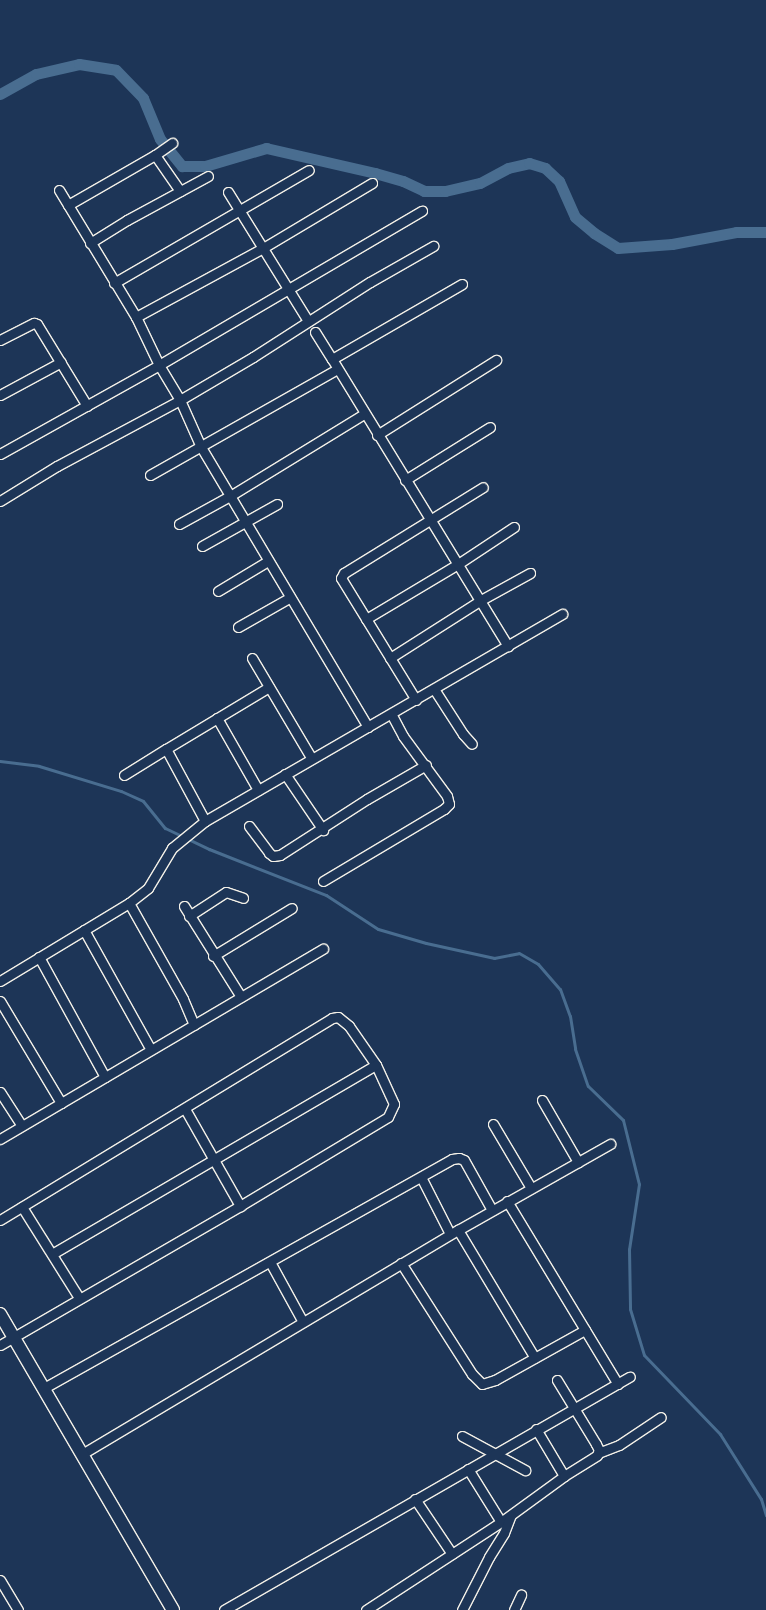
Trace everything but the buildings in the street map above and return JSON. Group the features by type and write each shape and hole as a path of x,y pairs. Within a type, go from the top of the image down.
{"street":[{"path":"68,205 172,143"},
{"path":"158,153 180,191"},
{"path":"114,283 309,170"},
{"path":"90,243 127,220 208,176"},
{"path":"136,318 263,248 372,183"},
{"path":"58,190 136,318 159,365 180,400 201,448 368,728"},
{"path":"228,192 308,321"},
{"path":"0,454 159,365 422,211"},
{"path":"0,501 56,466 180,400 433,246"},
{"path":"332,359 462,284"},
{"path":"0,340 34,323 37,324 87,406"},
{"path":"315,332 404,480 508,646"},
{"path":"377,435 496,360"},
{"path":"0,395 61,362"},
{"path":"150,475 201,448 337,369"},
{"path":"178,524 230,496 364,414"},
{"path":"404,480 490,427"},
{"path":"416,700 340,578 344,573 483,487"},
{"path":"202,546 277,504"},
{"path":"366,619 458,564 514,527"},
{"path":"218,590 268,560"},
{"path":"390,658 480,600 530,573"},
{"path":"238,628 289,598"},
{"path":"0,981 129,903 148,888 162,869 172,848 205,821 392,715 562,614"},
{"path":"252,658 312,759"},
{"path":"124,775 269,687"},
{"path":"434,689 463,734 472,744"},
{"path":"323,881 447,807 449,801 447,796 403,736 392,715"},
{"path":"218,718 258,790"},
{"path":"166,749 205,821"},
{"path":"249,826 263,848 273,856 280,855 322,830 367,799 426,765"},
{"path":"285,774 322,830"},
{"path":"189,916 226,892 243,898"},
{"path":"129,903 183,999 194,1024"},
{"path":"184,906 213,956 241,997"},
{"path":"213,956 292,908"},
{"path":"84,930 151,1050"},
{"path":"0,1139 323,949"},
{"path":"39,957 106,1077"},
{"path":"0,1001 61,1103"},
{"path":"0,1220 185,1110 332,1018 338,1017 344,1020 376,1065 394,1104 388,1117 240,1206 0,1345"},
{"path":"52,1254 376,1065"},
{"path":"0,1092 22,1126"},
{"path":"542,1100 578,1162"},
{"path":"185,1110 240,1206"},
{"path":"492,1124 531,1188"},
{"path":"82,1454 401,1263 610,1144"},
{"path":"44,1388 452,1159 459,1158 467,1166 492,1210"},
{"path":"421,1178 535,1358"},
{"path":"507,1202 618,1384"},
{"path":"22,1207 79,1298"},
{"path":"270,1262 303,1322"},
{"path":"401,1263 477,1382 482,1384 488,1383 585,1330"},
{"path":"0,1314 172,1610"},
{"path":"224,1610 630,1377"},
{"path":"557,1380 596,1444 598,1453"},
{"path":"366,1610 512,1515 564,1476 593,1459 598,1453 619,1445 661,1417"},
{"path":"536,1430 564,1476"},
{"path":"462,1436 525,1470"},
{"path":"468,1469 500,1522"},
{"path":"415,1499 452,1554"},
{"path":"462,1610 512,1515"},
{"path":"0,1580 18,1610"},
{"path":"514,1610 521,1595"}],"waterway":[{"path":"0,94 36,74 79,64 116,70 143,98 160,139 182,166 205,166 266,148 375,173 403,181 424,191 445,191 480,183 508,168 529,163 545,168 559,181 575,217 594,233 618,248 672,244 736,232 766,232"},
{"path":"0,761 39,766 121,791 143,801 165,828 209,849 326,895 378,929 426,943 494,958 519,953 538,964 560,989 570,1016 575,1049 588,1086 623,1120 639,1184 629,1249 630,1309 644,1355 720,1434 761,1499 766,1515"}]}
